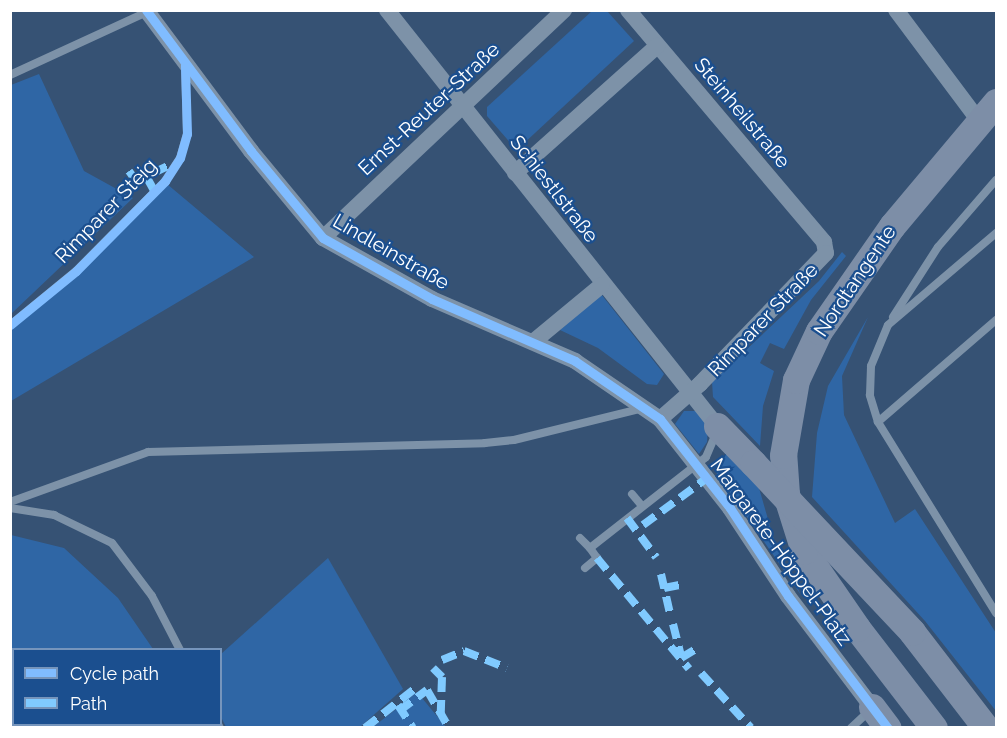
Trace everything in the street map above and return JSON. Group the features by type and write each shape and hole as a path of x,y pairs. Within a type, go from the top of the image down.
{"main road":[{"name":"Nordtangente","path":"934,728 857,628 804,550 786,494 783,455 796,380 819,331 846,289 945,160 988,111"},
{"path":"717,426 912,632 986,728"}],"street":[{"name":"Schiestlstraße","path":"387,10 689,393"},
{"name":"Ernst-Reuter-Straße","path":"323,238 564,10"},
{"name":"Steinheilstraße","path":"628,10 824,242"},
{"path":"896,10 988,111"},
{"name":"Lindleinstraße","path":"147,11 185,65 323,238 432,299 533,342 600,375 660,419"},
{"path":"515,173 657,46"},
{"name":"Rimparer Straße","path":"660,419 817,266 826,253 824,242"},
{"path":"533,342 602,285"},
{"path":"689,393 717,426"},
{"name":"Margarete-Höppel-Platz","path":"660,419 880,717"}],"lane":[{"path":"10,75 147,11"},
{"name":"Rimparer Steig","path":"10,325 76,270 165,181 180,158 187,134 185,65"},
{"path":"996,180 938,247 888,325 871,366 870,395 878,422 996,614"},
{"path":"888,325 996,233"},
{"path":"878,422 996,320"},
{"path":"10,502 148,452 485,443 514,440 643,408"},
{"path":"590,548 696,465 711,450 717,426"},
{"path":"632,494 642,506"},
{"path":"10,508 54,515 112,543 152,596 179,648"},
{"path":"580,538 597,558 585,568"},
{"path":"851,728 880,717"}],"shaded area":[{"path":"592,11 607,11 634,41 521,146 513,146 487,116 487,107"},
{"path":"39,74 84,171 133,198 11,314 11,85"},
{"path":"167,184 254,257 11,401 11,329 83,269"},
{"path":"842,252 846,256 811,300 784,349 770,343 760,363 774,371 763,406 760,446 713,397 712,382 819,281"},
{"path":"601,294 664,374 657,385 647,384 598,348 560,330"},
{"path":"868,317 842,376 844,415 895,523 915,509 996,633 996,711 925,621 812,497 817,433 828,386"},
{"path":"684,411 698,411 708,427 707,442 699,454 675,424"},
{"path":"728,451 759,488 774,540 801,595 715,471"},
{"path":"11,535 64,548 118,598 152,648 12,648 12,726 92,726 11,727"},
{"path":"328,558 403,689 360,727 226,727 222,719 222,653"},
{"path":"417,692 446,727 373,727 395,710"}],"marked path":[{"path":"153,173 170,165"},
{"path":"129,171 136,181"},
{"path":"146,176 155,192"},
{"path":"643,525 707,478"},
{"path":"627,518 656,557"},
{"path":"597,558 689,669"},
{"path":"661,574 671,618"},
{"path":"664,588 685,584"},
{"path":"673,624 681,656"},
{"path":"681,658 699,647"},
{"path":"442,660 464,651 507,668"},
{"path":"433,668 442,677 441,715"},
{"path":"701,673 751,728"},
{"path":"365,728 417,687"},
{"path":"399,711 427,690 449,728"},
{"path":"398,705 413,728"}],"cycle path":[{"path":"146,10 251,151 323,238 432,299 575,361 660,419 730,508 788,596 888,728"},
{"path":"10,325 76,271 165,181 180,158 187,134 185,65"}]}
